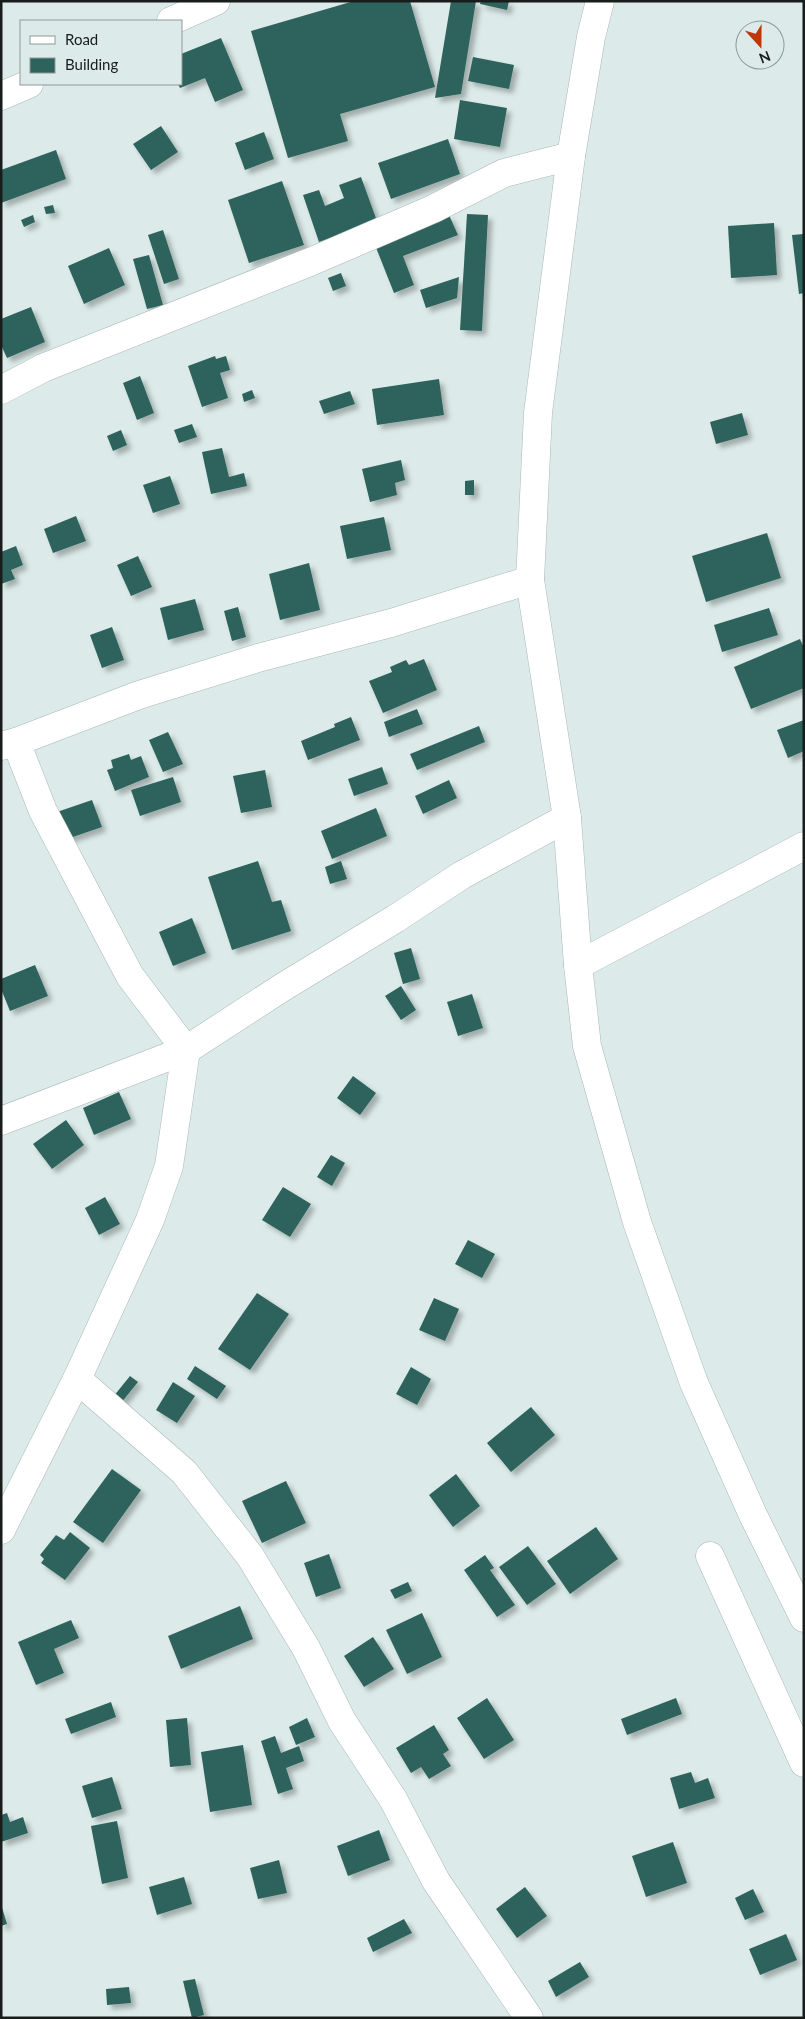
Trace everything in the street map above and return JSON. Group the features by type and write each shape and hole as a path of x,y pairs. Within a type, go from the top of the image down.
{"street":[{"path":"172,20 216,1"},
{"path":"600,1 591,37 572,156 538,413 530,580 566,818 587,1046 637,1222 694,1383 753,1515 804,1618"},
{"path":"1,96 27,85"},
{"path":"1,390 43,368 301,266 433,209 504,173 572,156"},
{"path":"1,1530 77,1379 150,1220 169,1166 186,1050 130,976 9,744 138,695 258,658 391,623 530,580"},
{"path":"1,1121 186,1050 462,875 566,818"},
{"path":"578,964 804,846"},
{"path":"77,1379 184,1472 250,1556 306,1648 342,1721 393,1799 436,1881 529,2018"},
{"path":"710,1556 804,1763"}],"building":[{"path":"354,1 410,1 435,87 340,114 348,141 288,158 251,31"},
{"path":"451,1 476,1 461,94 435,98"},
{"path":"481,1 509,1 507,10 480,4"},
{"path":"221,38 243,90 215,102 205,78 180,88 178,85 182,85 182,54"},
{"path":"473,57 514,65 509,89 468,81"},
{"path":"460,100 507,108 500,147 454,139"},
{"path":"161,126 178,152 151,170 133,144"},
{"path":"264,132 274,159 245,170 235,143"},
{"path":"448,139 460,174 391,199 378,163"},
{"path":"56,150 66,179 1,203 1,170"},
{"path":"361,177 377,221 319,242 303,195 319,190 325,206 344,198 339,185"},
{"path":"282,181 304,245 249,263 228,200"},
{"path":"53,205 55,213 46,214 44,207"},
{"path":"467,214 488,215 482,331 460,330"},
{"path":"33,215 35,222 24,227 21,220"},
{"path":"449,215 458,235 403,256 414,285 394,293 375,245"},
{"path":"774,223 777,275 731,278 728,226"},
{"path":"163,230 179,279 164,284 148,235"},
{"path":"804,234 804,293 799,294 792,235"},
{"path":"109,248 125,285 84,304 68,266"},
{"path":"149,255 163,305 147,309 133,259"},
{"path":"341,273 346,286 333,291 328,278"},
{"path":"459,277 457,298 426,308 420,290"},
{"path":"31,307 45,342 7,358 1,345 1,319"},
{"path":"215,356 216,359 226,356 230,370 220,373 228,398 202,407 188,366"},
{"path":"140,376 154,413 137,420 123,383"},
{"path":"439,379 444,415 377,425 372,389"},
{"path":"252,390 255,398 244,402 242,394"},
{"path":"350,391 355,404 324,414 319,401"},
{"path":"742,413 748,435 716,444 710,422"},
{"path":"192,424 197,437 179,443 174,430"},
{"path":"121,430 127,445 113,451 107,436"},
{"path":"222,448 229,477 244,473 247,486 211,494 202,452"},
{"path":"401,460 405,480 395,483 397,495 370,502 362,469"},
{"path":"170,476 180,504 153,513 143,485"},
{"path":"474,480 474,495 465,495 465,481"},
{"path":"76,516 86,541 53,553 44,529"},
{"path":"384,517 391,550 347,559 340,526"},
{"path":"767,533 781,578 706,602 692,556"},
{"path":"16,546 23,565 11,570 15,579 1,584 1,552"},
{"path":"138,556 152,587 131,596 117,565"},
{"path":"309,563 320,610 280,620 269,574"},
{"path":"195,599 204,630 168,640 160,608"},
{"path":"238,607 246,637 232,641 224,611"},
{"path":"769,608 778,635 722,652 714,625"},
{"path":"112,627 124,660 102,668 90,635"},
{"path":"800,639 804,648 804,688 751,709 734,667"},
{"path":"424,659 437,690 383,713 369,681 392,672 390,667 406,660 409,665"},
{"path":"417,709 423,724 389,737 384,722"},
{"path":"351,717 360,740 308,760 301,741 335,727 334,724"},
{"path":"804,720 804,751 788,758 777,730"},
{"path":"479,726 485,742 417,770 410,754"},
{"path":"168,732 183,764 163,772 149,740"},
{"path":"129,754 131,760 141,756 149,777 115,791 107,770 113,768 111,760"},
{"path":"382,767 388,784 354,796 348,779"},
{"path":"265,770 272,807 241,813 233,776"},
{"path":"173,777 181,802 140,816 131,790"},
{"path":"449,780 457,798 423,814 415,796"},
{"path":"92,800 102,827 64,840 54,813"},
{"path":"376,808 387,836 332,859 321,831"},
{"path":"258,861 272,902 281,900 291,931 232,950 208,877"},
{"path":"341,861 347,879 330,884 325,867"},
{"path":"192,918 206,953 173,966 159,932"},
{"path":"411,948 420,979 403,984 394,953"},
{"path":"35,965 48,996 10,1011 1,989 1,979"},
{"path":"401,986 416,1010 401,1020 385,996"},
{"path":"472,994 483,1028 458,1036 447,1002"},
{"path":"353,1076 376,1093 360,1115 337,1098"},
{"path":"119,1092 131,1119 94,1135 83,1108"},
{"path":"66,1120 84,1145 52,1169 33,1144"},
{"path":"331,1155 345,1163 332,1186 317,1177"},
{"path":"283,1187 311,1204 290,1237 262,1220"},
{"path":"105,1197 120,1224 99,1235 85,1208"},
{"path":"468,1240 495,1254 482,1278 455,1264"},
{"path":"257,1293 289,1314 250,1370 218,1349"},
{"path":"434,1298 459,1309 445,1341 419,1330"},
{"path":"195,1366 226,1386 217,1399 187,1379"},
{"path":"411,1367 431,1379 417,1405 396,1394"},
{"path":"130,1376 138,1382 121,1403 113,1397"},
{"path":"173,1382 195,1396 177,1423 156,1410"},
{"path":"531,1407 555,1435 511,1472 487,1443"},
{"path":"112,1469 141,1490 103,1543 73,1522"},
{"path":"456,1474 480,1506 453,1527 429,1495"},
{"path":"286,1481 306,1523 262,1543 242,1501"},
{"path":"596,1527 618,1559 570,1594 547,1561"},
{"path":"70,1532 90,1548 65,1580 41,1563 44,1559 40,1555 56,1535 64,1540"},
{"path":"528,1546 556,1584 527,1605 499,1567"},
{"path":"329,1554 341,1588 316,1597 304,1563"},
{"path":"485,1555 494,1568 490,1570 515,1605 497,1617 464,1570"},
{"path":"408,1582 412,1591 395,1599 390,1590"},
{"path":"240,1606 253,1639 181,1669 168,1636"},
{"path":"422,1613 442,1657 407,1674 386,1630"},
{"path":"71,1620 79,1638 54,1649 64,1673 36,1685 18,1642"},
{"path":"373,1637 394,1669 364,1687 344,1656"},
{"path":"487,1698 514,1740 484,1759 457,1718"},
{"path":"676,1698 682,1714 627,1735 621,1719"},
{"path":"111,1702 116,1717 71,1734 65,1719"},
{"path":"187,1718 191,1765 170,1767 166,1720"},
{"path":"307,1718 315,1737 296,1745 289,1727"},
{"path":"434,1725 449,1750 443,1754 451,1766 429,1779 421,1767 411,1773 396,1748"},
{"path":"275,1736 281,1753 299,1746 304,1761 286,1768 293,1789 278,1794 261,1741"},
{"path":"243,1745 252,1805 210,1812 201,1752"},
{"path":"691,1772 695,1783 708,1778 715,1798 679,1809 670,1778"},
{"path":"112,1777 122,1809 92,1818 82,1786"},
{"path":"7,1813 10,1822 23,1817 28,1833 1,1842 1,1815"},
{"path":"117,1821 128,1878 102,1884 91,1826"},
{"path":"379,1830 390,1860 348,1876 337,1846"},
{"path":"673,1842 687,1883 646,1897 632,1856"},
{"path":"279,1860 287,1893 258,1899 250,1868"},
{"path":"184,1877 192,1904 157,1915 149,1887"},
{"path":"525,1887 547,1916 517,1938 496,1909"},
{"path":"753,1889 764,1912 745,1920 735,1898"},
{"path":"1,1904 7,1924 1,1926"},
{"path":"404,1919 412,1933 373,1952 367,1938"},
{"path":"786,1934 797,1960 760,1975 749,1949"},
{"path":"580,1962 589,1977 556,1997 548,1981"},
{"path":"195,1979 204,2015 192,2018 183,1981"},
{"path":"129,1987 131,2003 107,2005 106,1989"}]}
